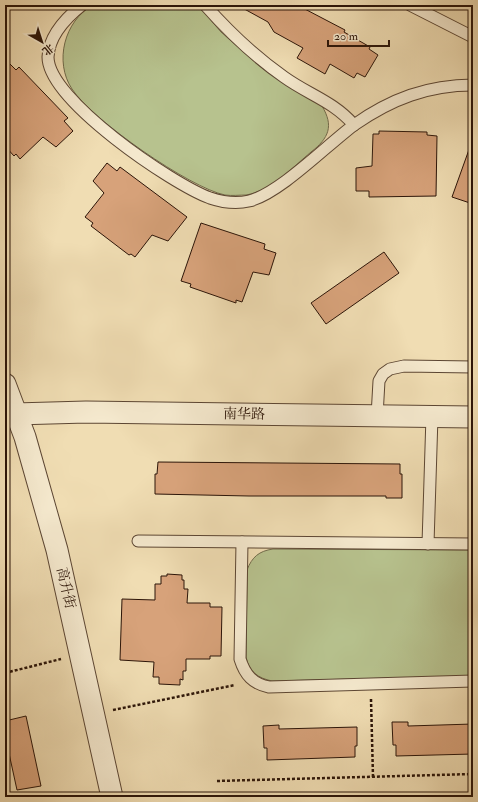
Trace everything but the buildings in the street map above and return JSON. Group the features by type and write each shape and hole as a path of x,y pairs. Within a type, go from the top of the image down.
{"street":[{"name":"高升街","path":"5,384 10,417 25,437 41,488 82,654 112,797"},
{"name":"南华路","path":"10,417 86,412 473,416"}],"lane":[{"path":"82,5 71,14 50,44 48,57 51,71 65,93 110,134 166,174 209,197 236,203 259,198 281,184 354,125 378,110 418,91 447,86 473,85"},
{"path":"205,5 231,34 261,60 305,91 329,102 345,115 354,125"},
{"path":"410,5 473,37"},
{"path":"377,416 379,381 383,374 390,369 404,366 473,366"},
{"path":"428,544 432,416"},
{"path":"138,541 473,544"},
{"path":"242,542 240,659 243,668 253,681 269,687 473,681"}],"path":[{"path":"5,673 82,654"},
{"path":"94,713 253,681"},
{"path":"370,684 373,777"},
{"path":"217,781 473,774"}],"green space":[{"path":"93,5 198,5 221,32 262,68 322,106 326,113 329,126 326,137 317,147 273,184 255,193 246,195 225,195 209,190 166,167 99,118 72,89 67,78 63,55 69,31 83,12"},
{"path":"273,549 473,550 473,676 272,681 258,676 249,667 246,657 247,570 257,555 264,551"}]}
